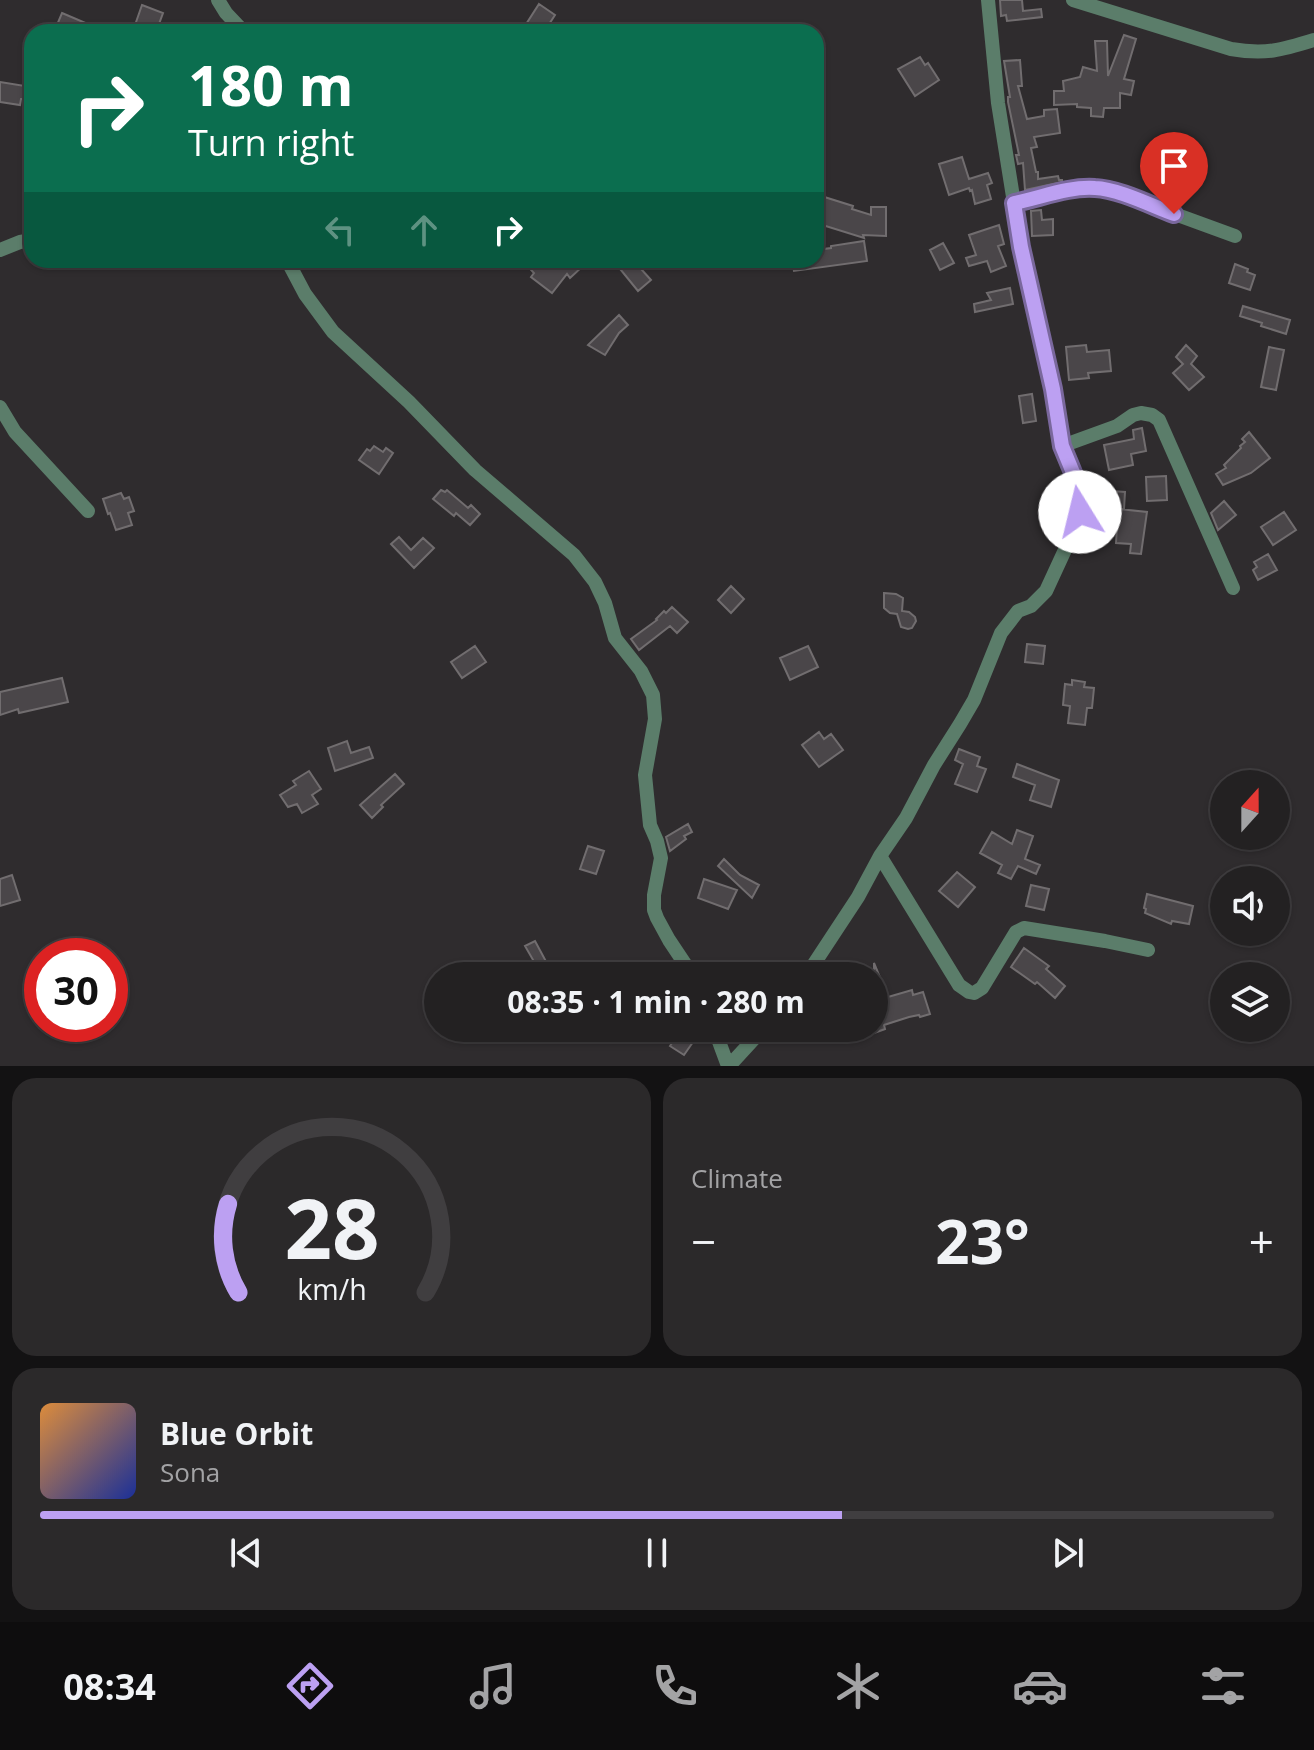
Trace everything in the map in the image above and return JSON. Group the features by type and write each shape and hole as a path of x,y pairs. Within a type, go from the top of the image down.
{"street":[{"path":"218,0 236,24"},
{"path":"815,962 906,818 974,700 1001,633 1018,611 1031,606 1046,591 1080,512 1081,492 1062,446 1053,389 1021,247 998,103 988,0"},
{"path":"1073,0 1096,4 1231,49 1254,53 1314,40"},
{"path":"1014,203 1072,190 1109,190 1235,236"},
{"path":"0,250 24,241"},
{"path":"291,268 305,294 333,332 409,402 475,470 574,555 595,582 615,638 641,671 653,695 655,719 645,775 650,825 661,858 654,910 684,962"},
{"path":"0,407 15,432 88,511"},
{"path":"1062,446 1117,426 1141,413 1159,420 1233,588"},
{"path":"880,856 959,985 969,992 974,993 982,988 1016,932 1024,928 1148,950"},
{"path":"719,1042 728,1066 751,1042"}],"building":[{"path":"1000,0 1022,0 1023,11 1041,9 1042,17 1007,21 1006,15 1001,16"},
{"path":"539,4 555,15 549,24 526,24"},
{"path":"142,5 163,13 159,24 135,24"},
{"path":"62,13 88,24 57,24"},
{"path":"1124,35 1136,39 1124,79 1134,81 1131,95 1120,93 1120,108 1104,108 1103,117 1091,116 1091,108 1077,107 1077,104 1054,105 1054,91 1064,91 1063,81 1080,77 1083,67 1097,71 1095,41 1107,41 1108,76"},
{"path":"920,57 939,80 915,96 898,69"},
{"path":"1020,60 1022,86 1018,86 1027,119 1044,116 1044,110 1057,109 1060,133 1034,137 1037,147 1031,148 1038,179 1058,176 1062,180 1025,190 1023,163 1018,164 1016,155 1019,155 1008,102 1010,97 1004,61"},
{"path":"0,82 24,86 20,105 0,102"},
{"path":"962,157 969,179 988,173 992,183 987,185 991,199 975,204 969,188 949,195 939,164"},
{"path":"824,197 871,215 871,207 886,207 886,236 863,235 864,238 824,226"},
{"path":"1041,210 1042,220 1053,219 1053,235 1032,236 1031,211"},
{"path":"999,225 1004,244 998,246 1006,266 991,272 987,261 969,266 966,258 976,255 969,235"},
{"path":"864,241 867,261 824,267 824,249"},
{"path":"943,243 954,263 940,270 930,250"},
{"path":"1235,264 1255,275 1250,290 1229,283"},
{"path":"529,268 581,268 570,278 567,274 552,293 531,277 534,273"},
{"path":"619,268 640,268 651,280 638,291"},
{"path":"1010,288 1013,304 975,312 974,304 991,300 987,293"},
{"path":"1243,306 1290,320 1286,334 1240,316"},
{"path":"619,315 628,325 605,355 588,345"},
{"path":"1086,345 1087,352 1109,350 1111,371 1088,373 1089,378 1069,380 1066,347"},
{"path":"1186,345 1197,356 1191,364 1204,377 1189,390 1173,373 1183,364 1176,357"},
{"path":"1269,347 1284,350 1276,390 1261,387"},
{"path":"1032,394 1036,421 1023,423 1019,396"},
{"path":"1142,428 1146,451 1131,454 1133,465 1109,470 1104,445 1134,439 1133,430"},
{"path":"1249,432 1270,458 1251,473 1223,485 1216,474 1226,468 1224,465 1241,448 1245,442 1242,439"},
{"path":"374,446 383,452 386,448 393,453 379,474 359,460 367,449 370,451"},
{"path":"1166,476 1167,500 1147,501 1146,477"},
{"path":"441,490 447,490 480,514 470,525 456,513 454,516 433,499"},
{"path":"1096,490 1125,492 1124,509 1119,509 1147,512 1141,554 1130,553 1131,544 1116,543 1118,509 1096,509"},
{"path":"121,493 124,499 129,497 134,511 128,513 132,525 116,530 103,499"},
{"path":"1224,501 1236,515 1218,530 1211,513"},
{"path":"1284,512 1296,530 1273,545 1261,527"},
{"path":"399,537 411,550 423,538 434,548 414,568 391,544"},
{"path":"1268,554 1277,570 1258,580 1253,570 1257,567 1254,562"},
{"path":"731,586 744,599 731,613 718,600"},
{"path":"884,593 903,598 902,611 915,617 912,628 901,627 897,614 884,608"},
{"path":"672,607 688,622 677,633 670,626 639,650 631,639"},
{"path":"1027,644 1045,646 1043,664 1025,662"},
{"path":"475,646 486,662 462,678 451,662"},
{"path":"808,646 818,667 790,680 780,658"},
{"path":"62,678 68,702 19,713 18,709 0,715 0,692"},
{"path":"1072,680 1085,682 1084,687 1094,688 1092,708 1087,708 1085,725 1068,723 1070,706 1063,705 1065,684 1072,685"},
{"path":"819,732 824,739 831,734 843,750 819,767 802,745"},
{"path":"347,741 351,753 369,747 373,758 335,771 328,748"},
{"path":"959,749 980,757 977,766 986,769 977,792 955,784 963,764 955,760"},
{"path":"1017,764 1059,780 1051,807 1030,800 1035,785 1013,777"},
{"path":"309,771 321,789 312,795 318,804 302,813 297,804 288,807 280,795 296,785 293,781"},
{"path":"395,774 404,784 372,818 360,805"},
{"path":"688,824 692,832 670,851 666,837"},
{"path":"1017,830 1033,836 1025,859 1040,865 1036,874 1018,866 1011,879 998,873 1002,865 980,853 992,832 1012,844"},
{"path":"588,846 604,851 596,874 580,869"},
{"path":"724,859 740,875 759,885 752,898 718,866"},
{"path":"957,872 975,887 958,907 939,891"},
{"path":"12,875 20,900 0,906 0,879"},
{"path":"704,879 737,890 728,909 698,898"},
{"path":"1031,885 1049,889 1044,910 1026,906"},
{"path":"1147,894 1193,906 1189,924 1172,921 1171,924 1145,913"},
{"path":"535,941 546,962 534,962 525,946"},
{"path":"1024,948 1049,966 1046,969 1065,986 1055,998 1037,982 1035,984 1011,967"},
{"path":"912,990 913,995 923,992 930,1014 888,1024 888,997"},
{"path":"693,1042 684,1055 670,1046 672,1043"}],"route":[{"path":"1080,512 1081,492 1062,446 1014,203 1093,188 1109,190 1174,214"}]}
